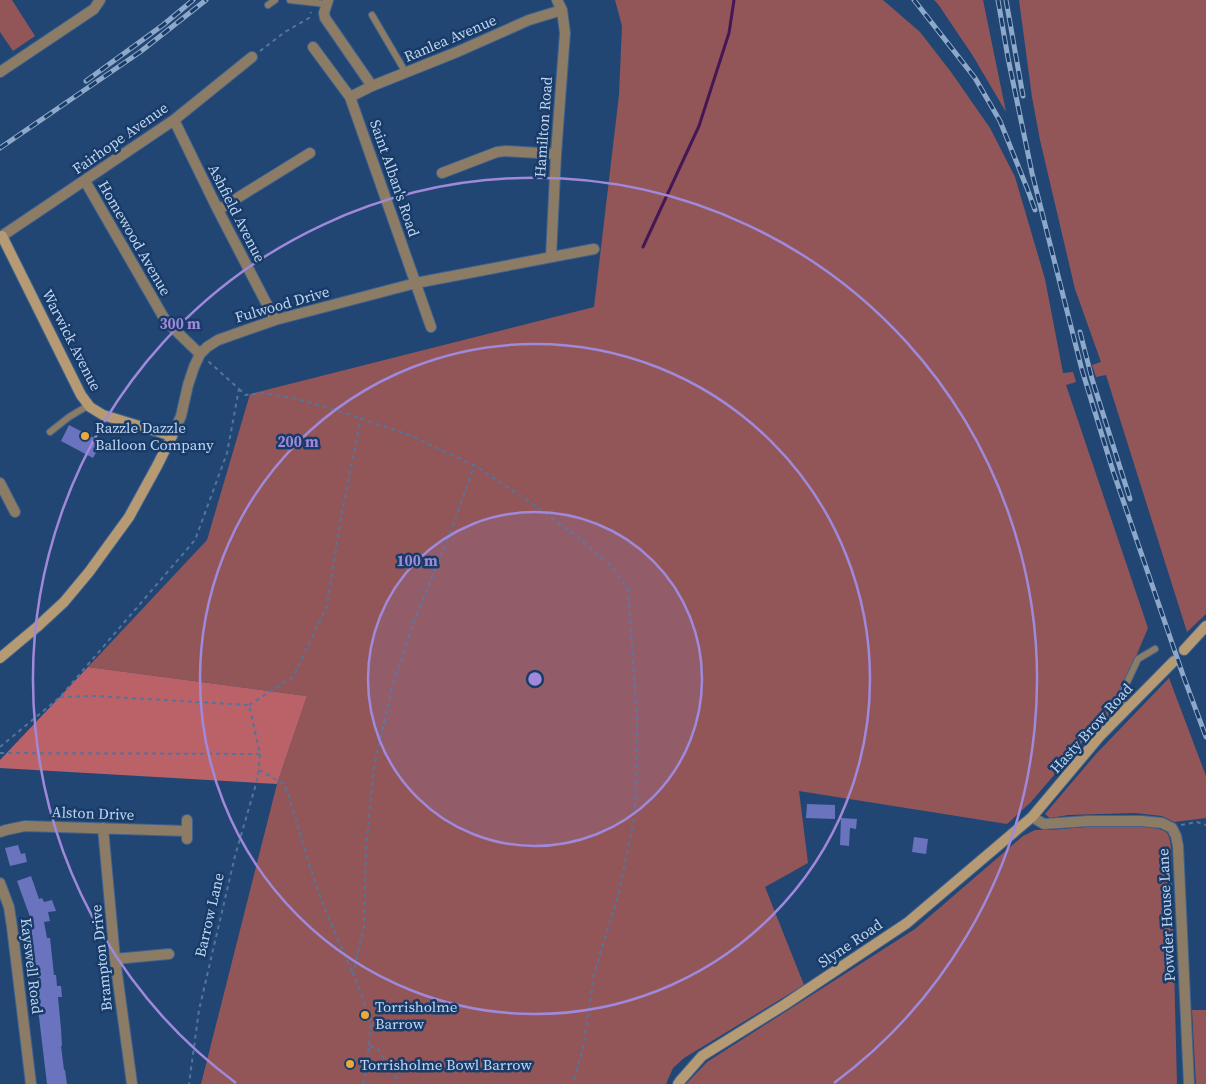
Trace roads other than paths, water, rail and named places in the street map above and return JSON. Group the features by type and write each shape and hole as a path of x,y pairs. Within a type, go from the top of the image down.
{"street":[{"path":"0,72 86,15 94,9 100,0"},
{"name":"Ranlea Avenue","path":"350,96 456,52 560,5"},
{"name":"Hamilton Road","path":"551,257 565,33 560,5"},
{"path":"326,6 326,18 372,86"},
{"name":"Saint Alban's Road","path":"313,47 350,96 431,328"},
{"name":"Fairhope Avenue","path":"1,236 174,120 252,57"},
{"name":"Ashfield Avenue","path":"174,120 275,320"},
{"path":"442,173 497,152 556,154"},
{"path":"218,210 310,153"},
{"name":"Homewood Avenue","path":"84,181 164,318 200,354"},
{"name":"Warwick Avenue","path":"1,236 82,395 89,405 103,415 172,436"},
{"name":"Fulwood Drive","path":"200,354 218,340 275,320 416,283 594,249"},
{"path":"0,658 64,602 89,572 129,517 157,466 181,416 188,385 200,354"},
{"path":"0,483 15,512"},
{"path":"1184,650 1206,626"},
{"name":"Hasty Brow Road","path":"1032,817 1100,736 1174,661"},
{"name":"Powder House Lane","path":"1032,817 1044,824 1088,821 1141,821 1162,823 1172,828 1178,846 1189,1084"},
{"name":"Slyne Road","path":"678,1084 702,1056 784,1006 907,923 1032,817"},
{"name":"Alston Drive","path":"0,832 25,826 187,830"},
{"name":"Brampton Drive","path":"103,828 115,960 132,1084"},
{"name":"Kayswell Road","path":"0,883 12,927 31,1084"},
{"path":"115,960 169,954"}],"lane":[{"path":"268,5 275,0"},
{"path":"290,0 326,6"},
{"path":"372,15 406,72"},
{"path":"50,432 69,417 89,405"},
{"path":"1123,713 1123,691 1138,660 1155,649"}],"waterway":[{"path":"643,247 699,126 729,33 734,0"}],"railway":[{"path":"86,81 163,25 193,0"},
{"path":"0,148 140,52 206,0"},
{"path":"914,0 975,78 1000,121 1035,210"},
{"path":"998,0 1032,173 1082,370 1113,471 1206,737"},
{"path":"1006,0 1023,96"},
{"path":"1080,332 1092,379 1130,499"}],"place":[{"name":"Razzle Dazzle Balloon Company","path":"85,436"},
{"name":"Torrisholme Barrow","path":"365,1015"},
{"name":"Torrisholme Bowl Barrow","path":"350,1064"}]}
